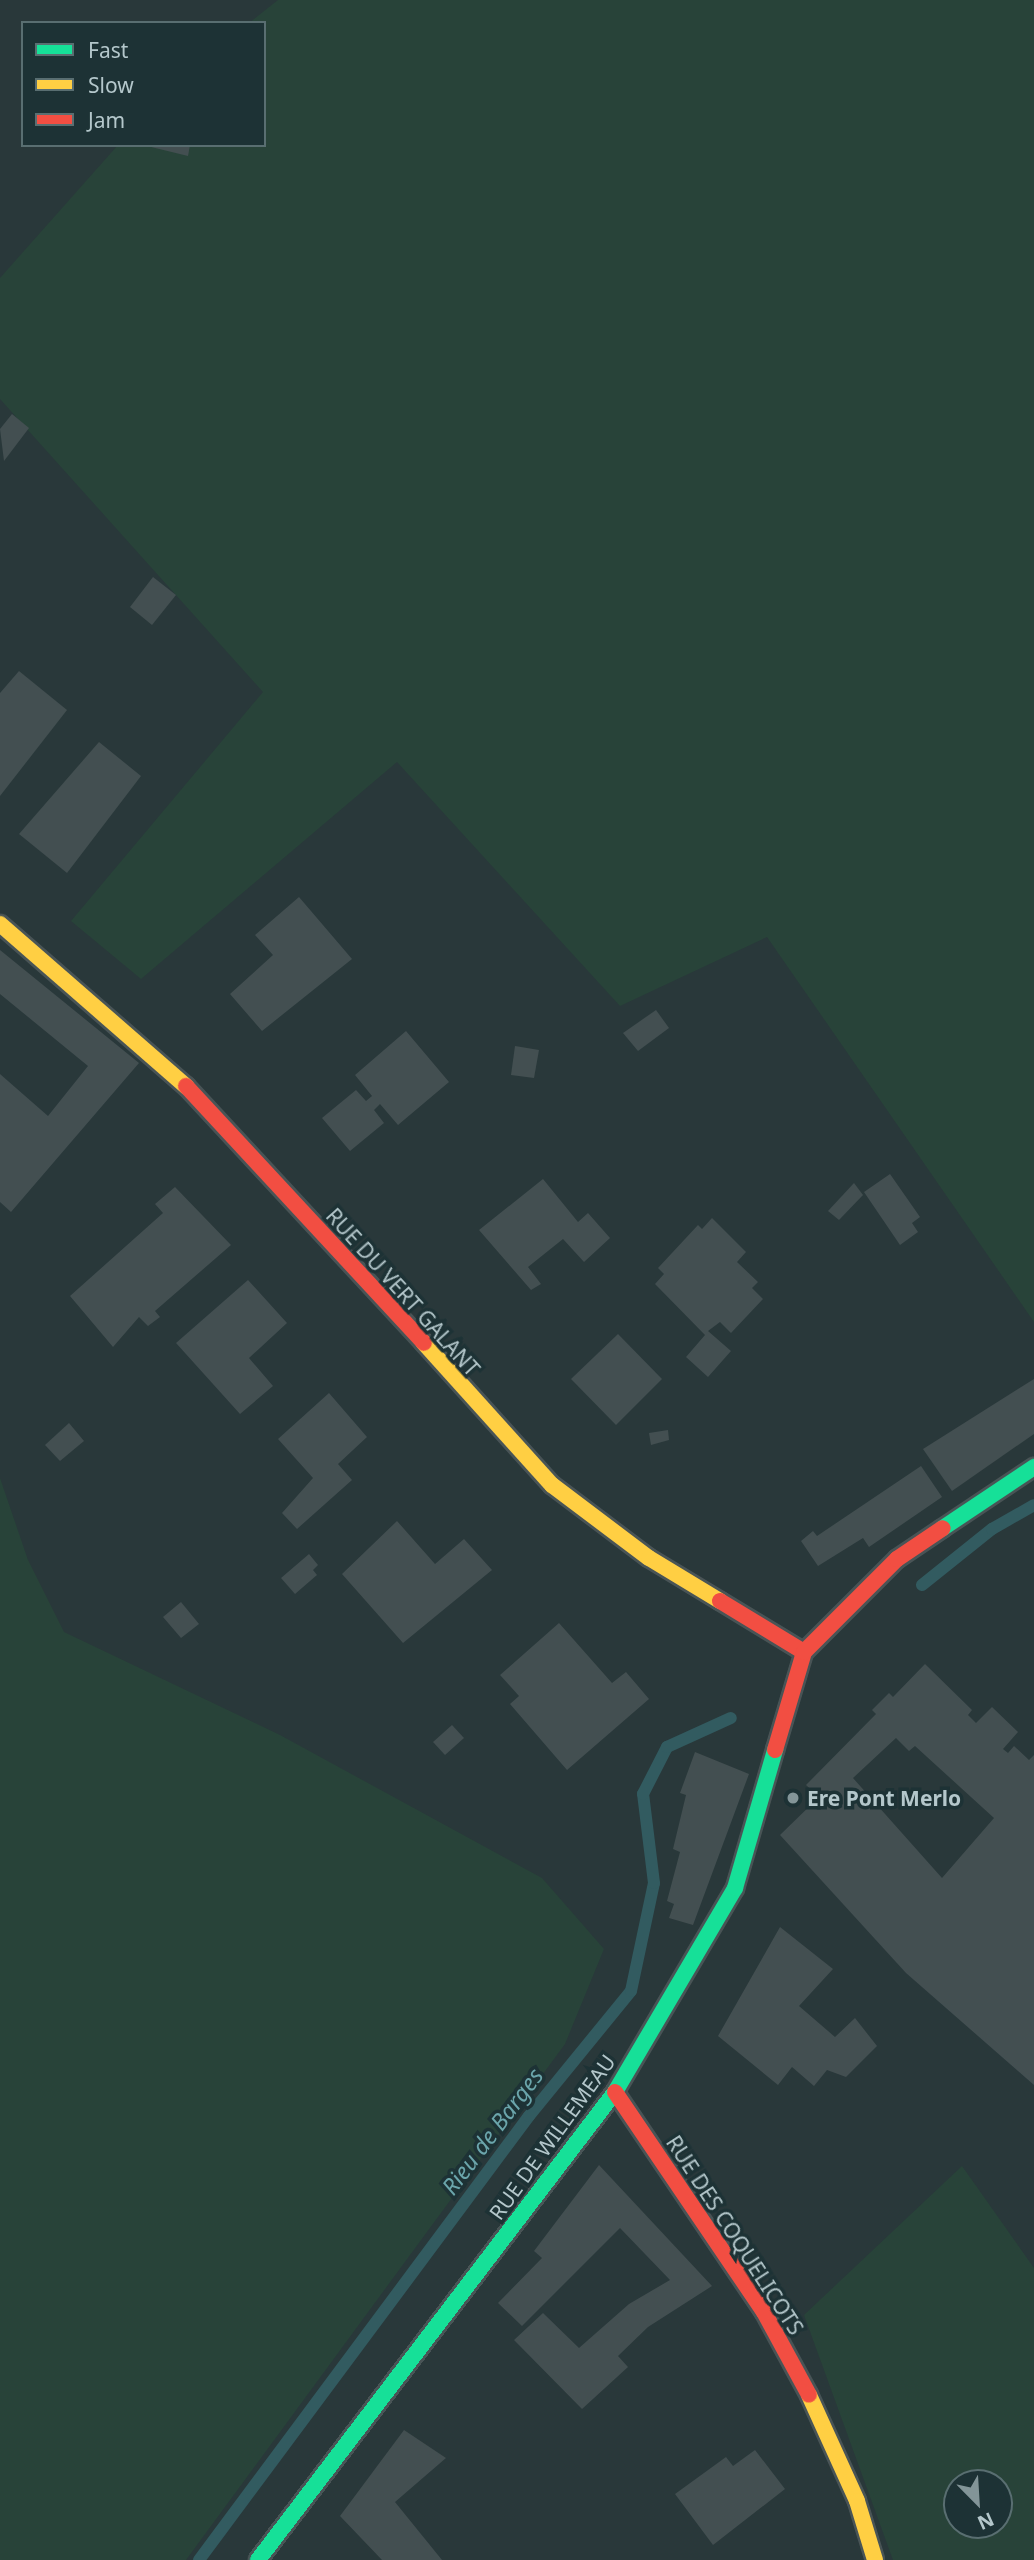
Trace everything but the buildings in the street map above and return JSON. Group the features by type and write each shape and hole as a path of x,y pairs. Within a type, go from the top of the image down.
{"street":[{"name":"RUE DU VERT GALANT","path":"0,924 213,1109 552,1485 649,1558 804,1652"},
{"path":"804,1652 897,1559 1034,1467"},
{"name":"RUE DE WILLEMEAU","path":"258,2560 615,2092 736,1888 804,1652"},
{"name":"RUE DES COQUELICOTS","path":"615,2092 764,2312 819,2417 875,2560"}],"green space":[{"path":"278,0 1034,0 1034,1322 767,937 620,1006 397,762 141,979 71,921 263,692 0,399 0,278 116,147 266,147 266,21 252,21"},
{"path":"0,1478 28,1560 64,1632 280,1735 542,1878 604,1949 565,2044 186,2560 0,2560"},
{"path":"962,2166 1034,2268 1034,2560 893,2560 804,2315"}],"waterway":[{"name":"Rieu de Barges","path":"922,1585 992,1529 1034,1505"},
{"name":"Rieu de Barges","path":"199,2560 529,2116 631,1991 654,1883 643,1794 667,1747 731,1718"}],"traffic: fast":[{"path":"943,1528 1034,1467"},
{"path":"258,2560 615,2092 735,1888 775,1750"}],"traffic: slow":[{"path":"0,924 186,1086"},
{"path":"424,1343 552,1485 649,1558 720,1601"},
{"path":"809,2395 857,2501 875,2560"}],"traffic: jam":[{"path":"186,1086 424,1343"},
{"path":"775,1750 804,1652 897,1559 943,1528"},
{"path":"720,1601 804,1652"},
{"path":"615,2092 764,2312 809,2395"}],"place":[{"name":"Ere Pont Merlo","path":"793,1798"}]}
